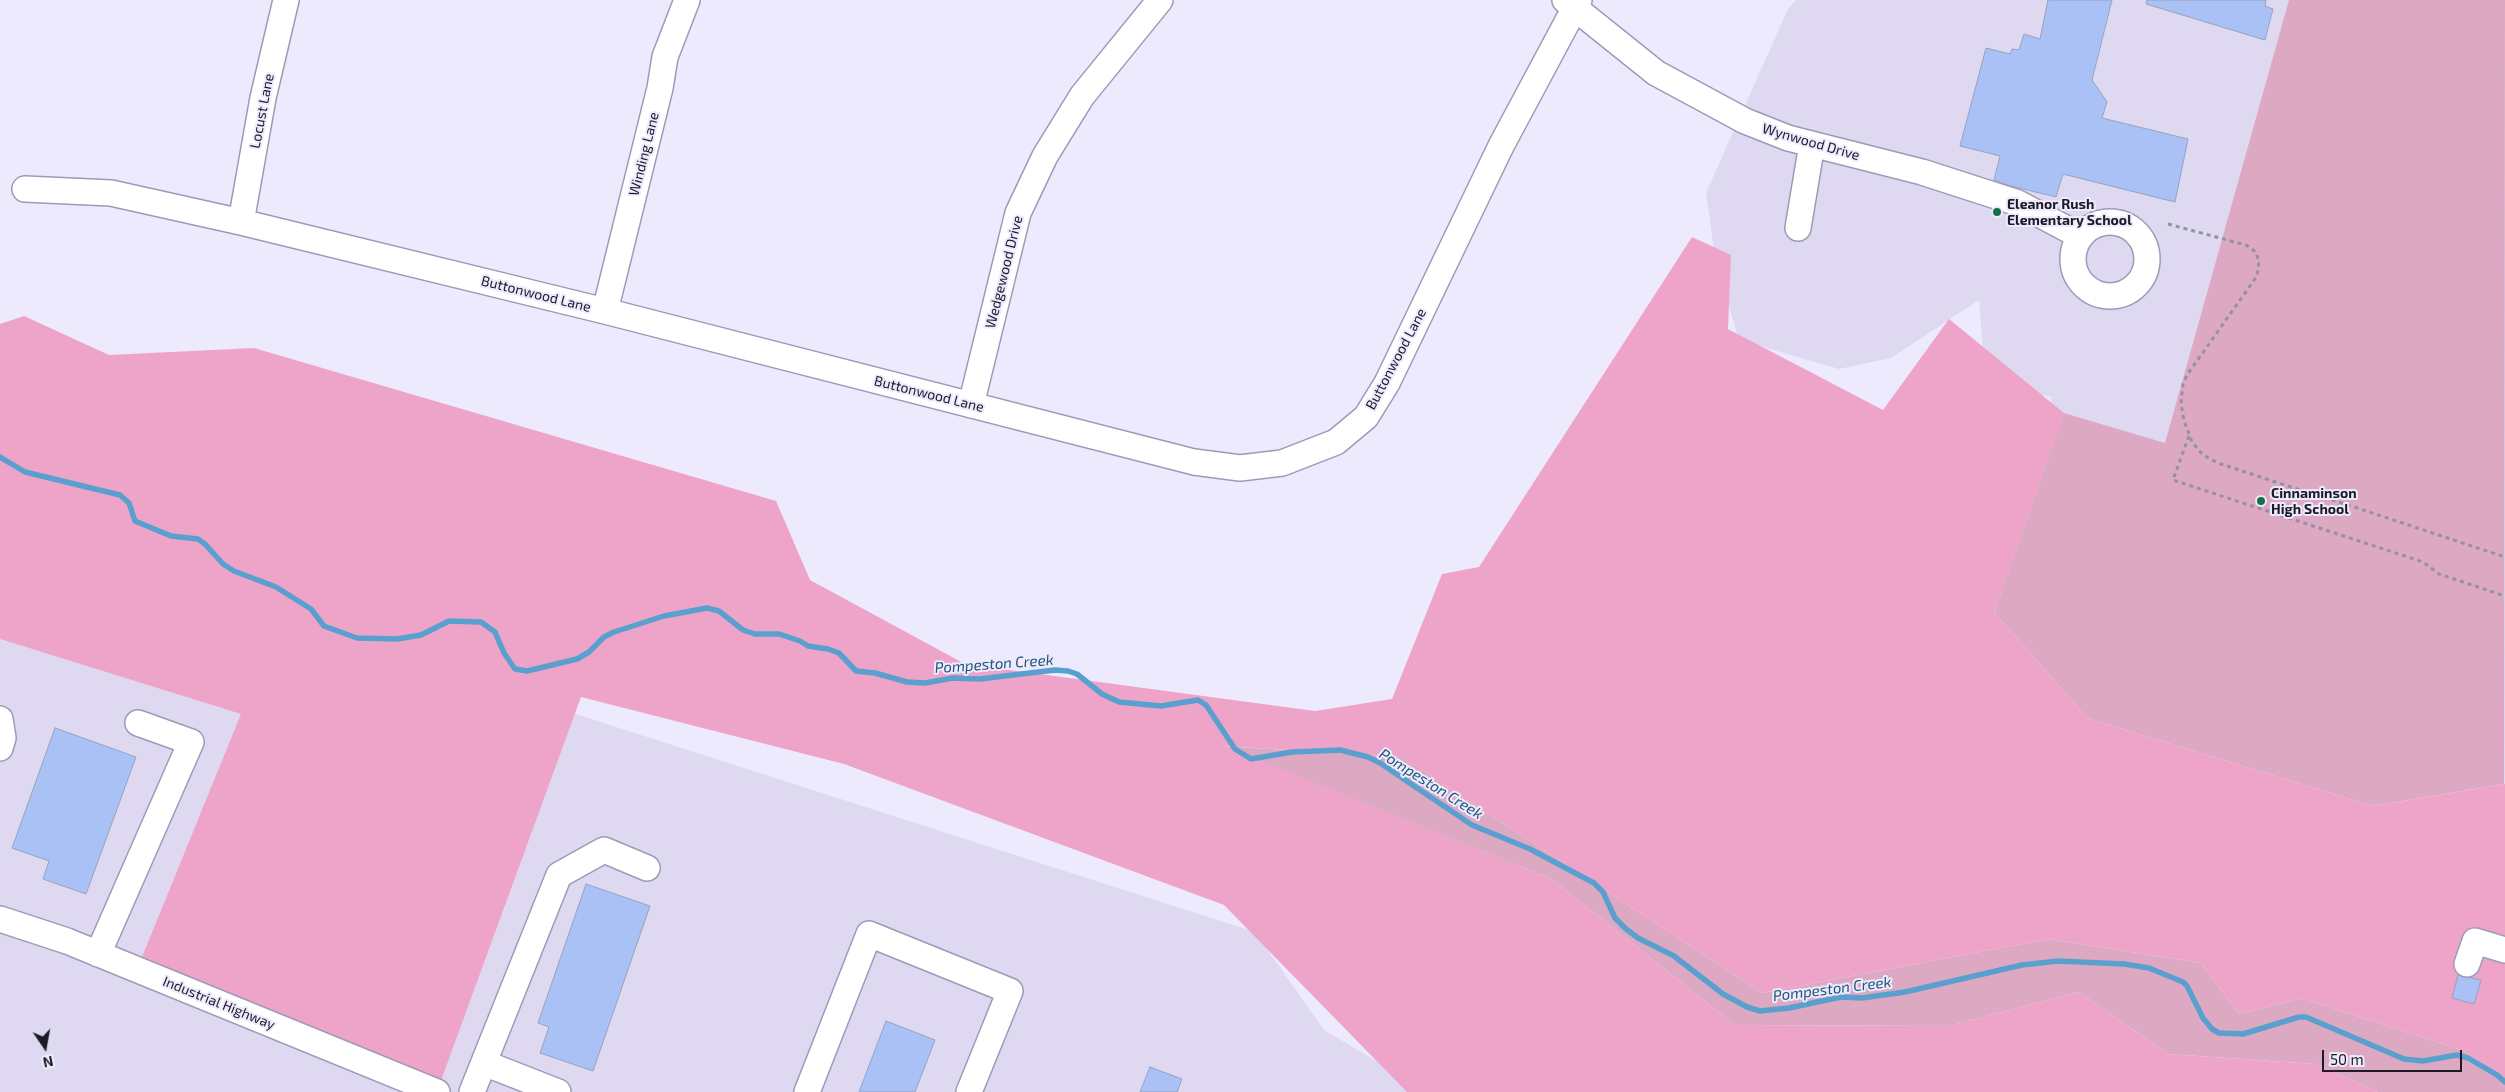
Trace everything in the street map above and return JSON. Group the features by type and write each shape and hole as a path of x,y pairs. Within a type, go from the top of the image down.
{"street":[{"name":"Locust Lane","path":"241,222 263,98 286,0"},
{"name":"Winding Lane","path":"604,311 660,88 665,57 687,0"},
{"name":"Wedgewood Drive","path":"971,405 1018,213 1041,164 1082,96 1160,0"},
{"name":"Buttonwood Lane","path":"25,189 111,193 241,222 604,311 1194,462 1240,468 1282,464 1336,442 1366,417 1387,383 1573,3"},
{"name":"Wynwood Drive","path":"1573,3 1656,73 1745,121 1788,138 1922,172 2018,203 2080,236"},
{"path":"1798,228 1812,144"},
{"path":"0,719 3,738 0,748"},
{"path":"98,954 191,742 138,723"},
{"path":"472,1092 559,875 604,850 648,868"},
{"name":"Industrial Highway","path":"0,919 98,954 437,1092"},
{"path":"807,1092 869,934 1010,991 970,1092"},
{"path":"2467,964 2475,941 2505,950"},
{"path":"484,1063 558,1092"}],"path":[{"path":"2168,224 2246,245 2256,252 2260,266 2253,282 2185,380 2181,403 2189,436 2198,451 2213,461 2303,491"},
{"path":"2189,436 2173,480 2423,562 2439,574 2505,596"},
{"path":"2324,497 2504,557 2505,550"}],"shaded area":[{"path":"1796,0 2505,0 2505,799 1990,584 2052,397 2030,393 1984,361 1979,300 1891,358 1839,369 1739,340 1716,264 1706,193 1788,9"},
{"name":"Cinnaminson High School","path":"2289,0 2505,0 2504,784 2373,806 2087,718 1994,612 2064,413 2165,443"},
{"path":"1692,237 1731,255 1728,329 1883,410 1949,319 2064,413 1994,612 2087,718 2373,806 2505,784 2505,1082 2464,1051 2302,998 2239,1014 2201,963 2048,939 1762,993 1402,757 1223,746 1551,879 1735,1025 1949,1026 2079,992 2168,1054 2316,1064 2378,1092 1407,1092 1224,905 844,764 581,697 439,1086 140,962 241,714 0,639 0,324 24,316 109,355 254,348 776,501 810,580 965,664 1315,711 1392,699 1442,574 1479,567"},
{"path":"0,639 223,708 448,673 1255,932 1324,1030 1410,1081 1450,1092 0,1092"},
{"path":"1221,746 1402,757 1762,993 2048,939 2201,963 2239,1014 2302,998 2464,1051 2505,1082 2505,1092 2378,1092 2316,1064 2168,1054 2079,992 1949,1026 1735,1025 1551,879"}],"building":[{"path":"2048,0 2112,0 2092,80 2107,102 2102,118 2188,139 2175,202 2063,174 2056,197 2011,186 1994,180 2000,156 1960,146 1986,48 2010,54 2012,49 2019,50 2024,34 2040,39"},
{"path":"2147,0 2266,0 2265,6 2273,9 2265,40 2146,4"},
{"path":"55,728 136,757 86,894 43,879 49,861 12,848"},
{"path":"586,884 650,906 593,1071 540,1053 549,1027 538,1023"},
{"path":"2458,975 2481,980 2474,1004 2452,998"},
{"path":"886,1021 935,1040 915,1092 859,1092"},
{"path":"1150,1067 1182,1079 1177,1092 1140,1092"}],"waterway":[{"name":"Pompeston Creek","path":"0,457 25,472 120,495 129,503 135,521 171,536 198,539 223,564 234,571 276,587 311,609 324,626 357,638 397,639 421,635 449,621 481,622 495,632 504,653 515,669 527,671 577,659 589,652 604,637 614,632 664,616 707,608 719,611 743,630 755,634 779,634 800,641 808,646 828,649 839,653 856,671 875,673 907,682 925,683 953,678 980,679 1055,670 1077,674 1102,694 1119,702 1161,706 1198,700 1206,705 1235,749 1251,759 1292,752 1340,750 1368,757 1380,763 1472,825 1530,849 1594,883 1603,892 1615,918 1626,929 1638,938 1674,956 1723,994 1747,1007 1760,1011 1789,1008 1841,997 1862,998 1905,992 2022,965 2058,961 2124,964 2149,968 2183,982 2187,986 2203,1018 2212,1029 2219,1033 2243,1034 2299,1017 2306,1017 2404,1059 2423,1061 2457,1055 2468,1058 2497,1075 2505,1082"}],"place":[{"name":"Eleanor Rush Elementary School","path":"1997,212"},
{"name":"Cinnaminson High School","path":"2261,501"}]}
